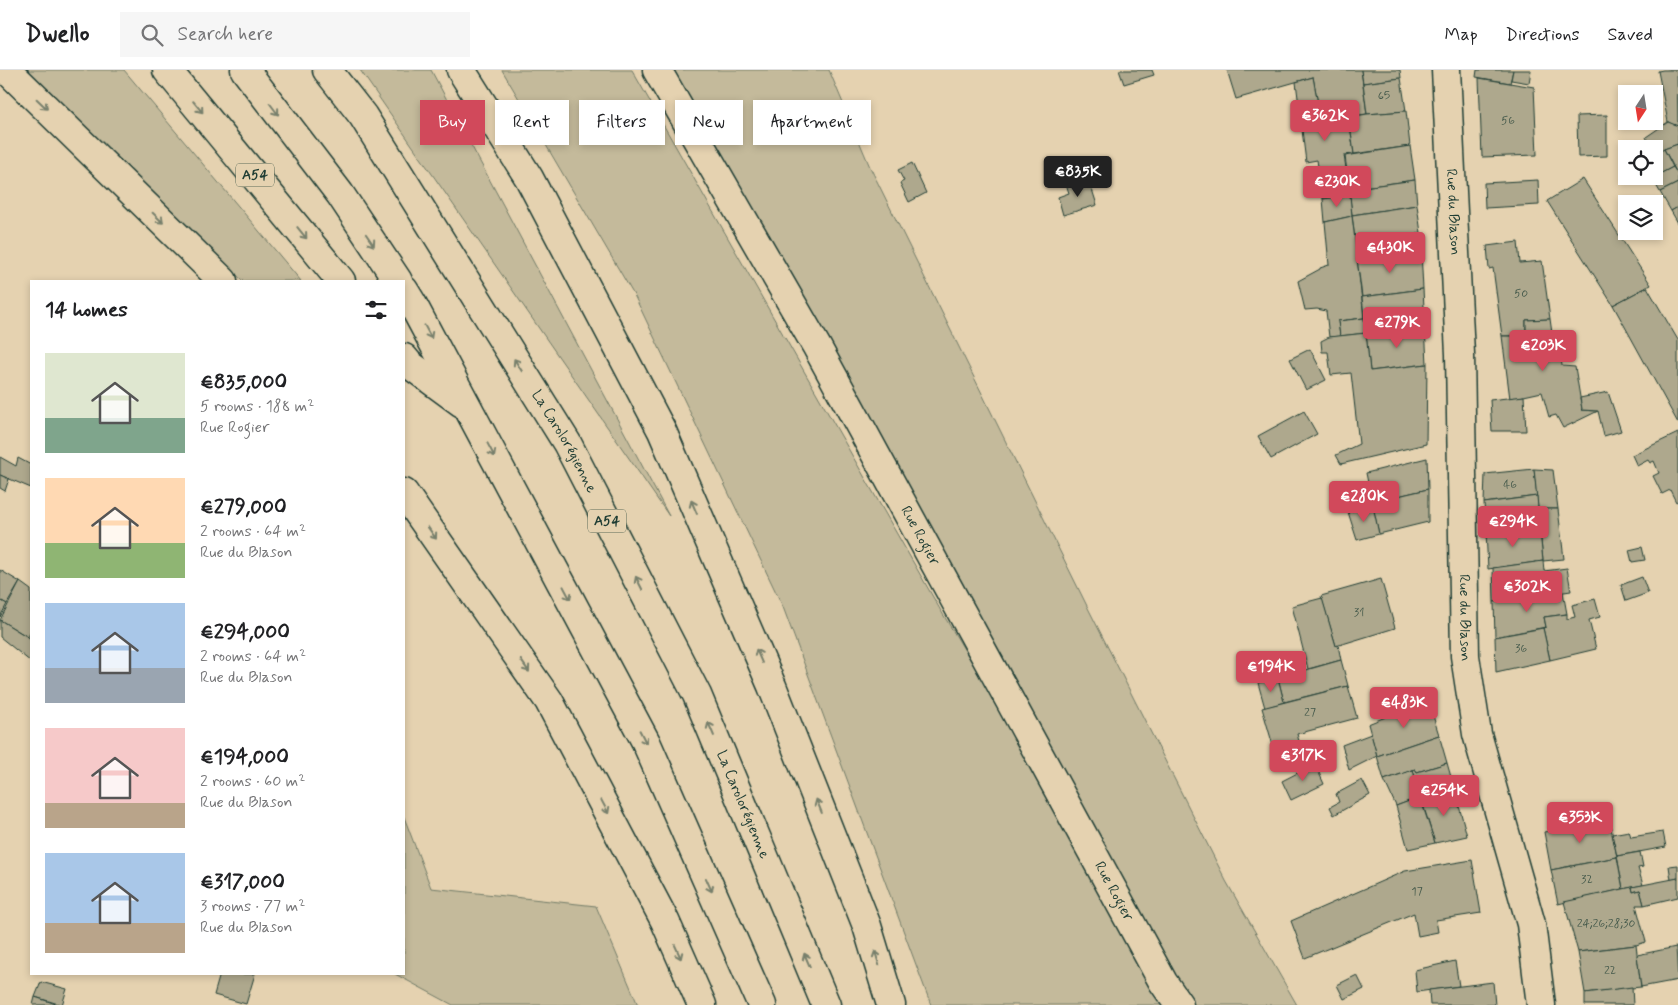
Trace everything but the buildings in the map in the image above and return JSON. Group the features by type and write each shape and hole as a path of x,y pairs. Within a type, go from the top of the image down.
{"main road":[{"path":"7,70 222,280"},
{"name":"A54","path":"167,70 340,280"},
{"path":"245,70 340,194 397,280"},
{"name":"La Carolorégienne","path":"327,70 363,116 567,443 697,695 826,1005"},
{"path":"461,70 529,178 662,431 772,686 867,926 891,1005"},
{"name":"Rue Rogier","path":"657,70 817,347 1163,982 1179,1005"},
{"name":"Rue du Blason","path":"1446,70 1460,354 1464,656 1477,734 1530,924 1542,1005"},
{"path":"405,292 646,742 762,1005"},
{"path":"405,359 468,407"},
{"path":"405,494 549,701 665,921 702,1005"}],"shaded area":[{"path":"21,70 124,70 300,280 242,280"},
{"path":"360,70 431,70 447,100 420,100 420,145 471,145 669,516"},
{"path":"502,70 632,70 649,100 579,100 579,145 665,145 665,128 941,611 1162,978 699,145 743,145 743,100 675,100 675,102 657,70 829,70 842,100 753,100 753,145 861,145 1088,608 1226,881 1297,1005 931,1005 783,607 635,297 546,145 569,145 569,100 520,100"},
{"path":"405,820 431,888 596,906 638,1005 453,1005 397,975 405,975"}]}
